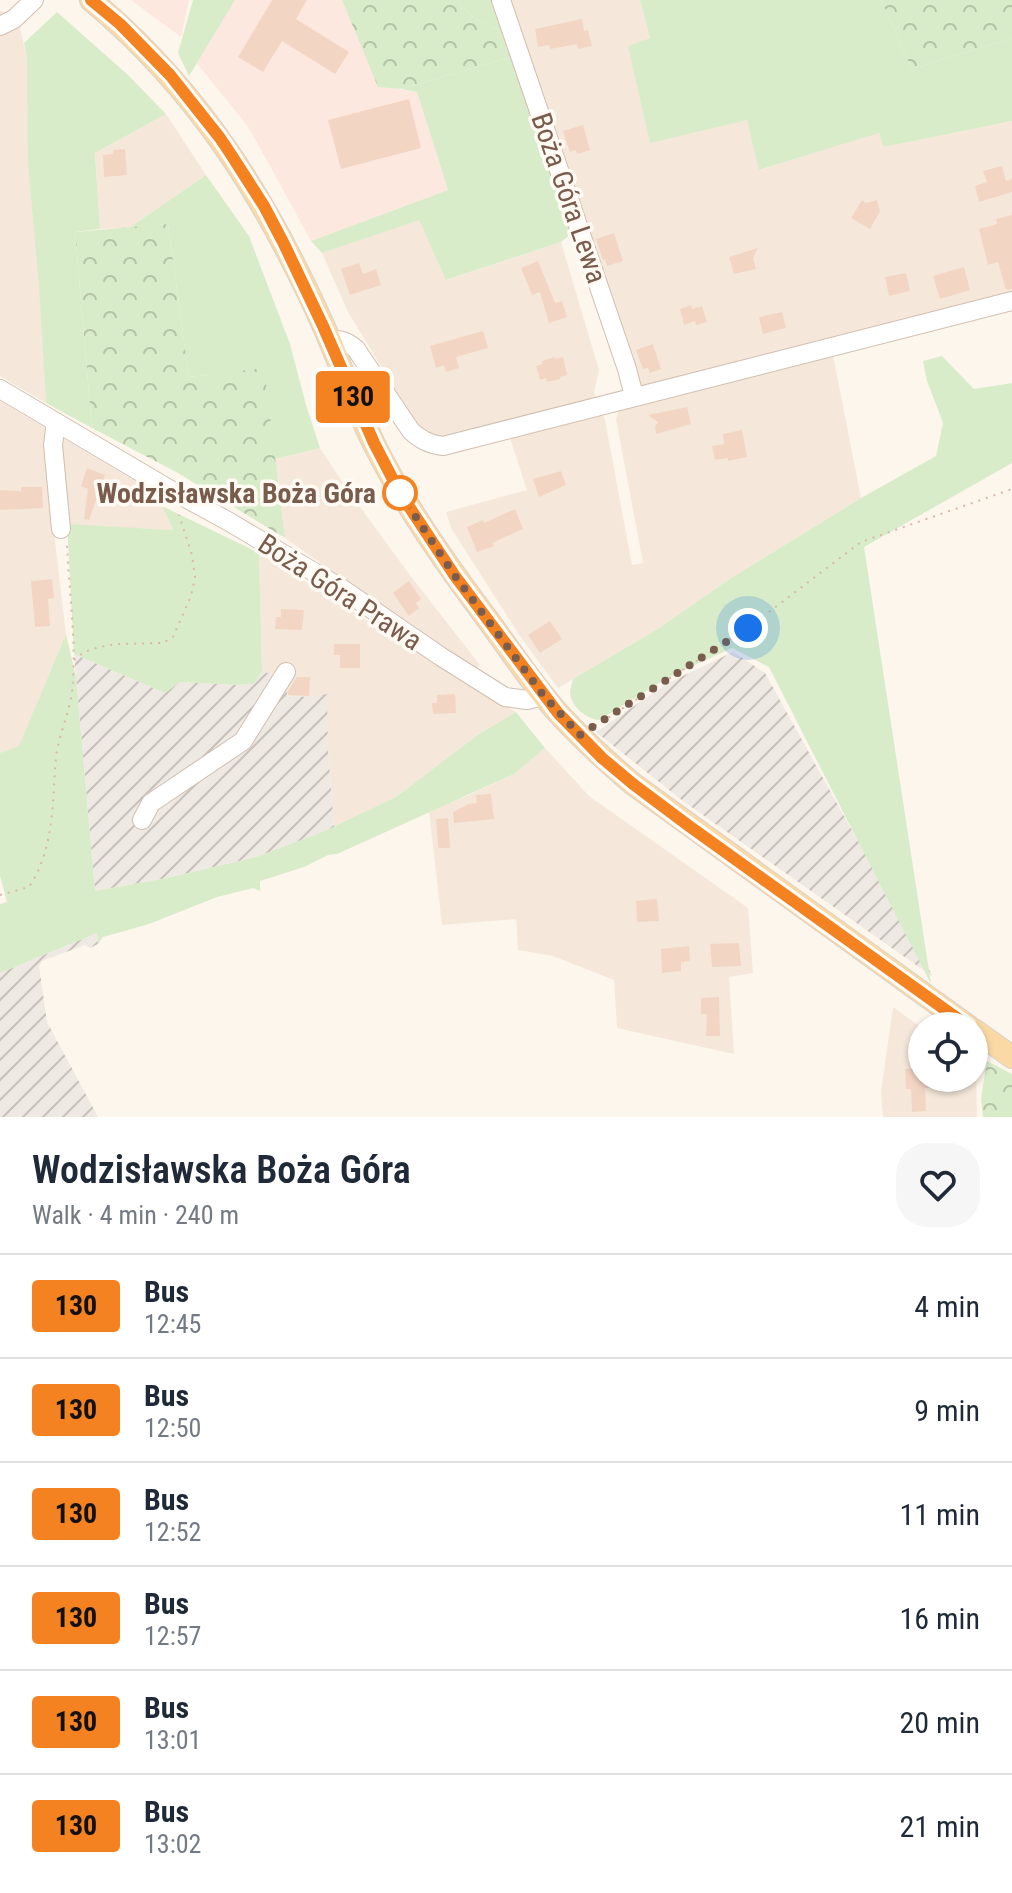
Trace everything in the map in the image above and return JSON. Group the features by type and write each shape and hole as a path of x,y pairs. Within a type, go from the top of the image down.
{"main road":[{"path":"91,0 120,24 170,75 220,138 264,206 400,493 455,576 544,696 602,758 633,784 948,1012"},
{"path":"988,1040 1012,1057"}],"street":[{"path":"0,26 14,19 34,0"},
{"name":"Boża Góra Lewa","path":"501,0 634,396"},
{"path":"330,341 342,340 356,349 411,431 430,444 443,446 1012,301"},
{"name":"Boża Góra Prawa","path":"0,389 341,588 505,697 527,700 544,696"},
{"path":"56,422 53,445 61,529"},
{"path":"142,820 151,803 243,741 286,672"}],"path":[{"path":"0,895 29,887 50,834 56,755 69,706 73,661 84,652 99,647 135,642 163,643 173,637 191,596 195,577 192,555 169,489"},
{"path":"580,735 748,628 861,542 1012,489"}],"shaded area":[{"path":"131,0 189,0 181,37"},
{"path":"233,0 342,0 378,86 417,92 448,190 311,241 249,128 196,62"},
{"path":"504,0 640,0 650,38 629,46 747,120 760,170 880,132 884,147 1012,121 1012,295 830,340 861,498 731,578 656,630 558,688 520,636 451,528 446,512 527,490 505,423 453,438 433,438 417,430 348,312 322,253 419,219 447,280 561,242 599,370 594,392 605,420 632,565 643,563 616,419 631,368"},
{"path":"0,11 21,16 20,28 27,59 46,403 0,376"},
{"path":"166,114 206,175 129,228 100,229 95,153"},
{"path":"0,401 142,485 162,506 173,530 53,524 66,634 19,747 0,753"},
{"path":"320,448 409,574 480,665 477,669 346,586 337,575 285,538 275,459"},
{"path":"259,553 516,712 479,734 396,797 334,828 326,695 287,696 288,676 262,672"},
{"path":"733,652 765,673 933,977 683,801 596,732 668,683"},
{"path":"74,654 165,693 180,682 254,684 262,672 288,676 287,696 327,694 334,828 256,857 95,891"},
{"path":"545,748 589,796 748,908 753,973 729,977 734,1054 617,1028 614,980 553,956 518,950 516,919 442,925 429,811 514,774"},
{"path":"97,933 98,944 90,948 85,945 42,961 39,966 47,1022 98,1117 0,1117 0,973"},
{"path":"893,1007 908,1018 908,1092 977,1092 977,1117 883,1117 881,1092"}],"green space":[{"path":"193,0 235,0 189,76 178,53"},
{"path":"342,0 458,0 479,21 507,32 515,56 401,89 378,87"},
{"path":"458,0 497,0 507,32 479,21"},
{"path":"640,0 881,0 912,69 1012,38 1012,121 884,147 879,133 759,170 747,120 650,143 628,46 650,38"},
{"path":"881,0 1012,0 1012,38 912,69"},
{"path":"57,12 128,75 166,114 95,153 100,229 75,232 92,428 46,403 28,162 27,59 24,43"},
{"path":"515,56 571,234 561,242 446,280 419,220 322,253 311,241 448,190 417,92 401,89"},
{"path":"206,175 249,236 290,344 320,448 275,459 263,369 189,377 168,224 129,228"},
{"path":"168,224 189,377 264,368 285,538 178,473 92,428 75,232"},
{"path":"942,356 974,389 1012,383 1012,463 864,547 931,984 769,667 732,648 669,677 599,720 580,711 570,693 573,679 656,630 731,578 861,498 936,456 943,423 923,361"},
{"path":"162,506 259,553 262,672 254,684 180,682 165,693 74,654 67,524 173,530"},
{"path":"66,634 76,677 95,891 256,857 325,831 396,797 479,734 516,712 545,748 514,774 337,854 260,881 260,891 253,888 217,897 149,924 103,937 98,944 97,933 0,973 0,904 7,902 0,876 0,753 19,746"},
{"path":"988,1062 1012,1074 1012,1117 983,1117 982,1092 988,1092"}],"building":[{"path":"272,0 307,0 296,19 349,52 335,74 282,41 263,72 238,57"},
{"path":"582,19 592,46 578,49 577,44 550,49 549,45 538,47 535,29"},
{"path":"409,99 421,148 341,169 328,120"},
{"path":"583,125 590,150 577,154 576,150 570,152 563,131"},
{"path":"125,149 127,175 104,177 103,155"},
{"path":"1002,166 1006,181 1012,179 1012,192 979,202 975,186 987,182 983,171"},
{"path":"862,200 866,203 877,200 880,211 870,229 851,218"},
{"path":"1012,215 1012,289 1006,290 998,262 988,265 979,229 997,224 996,219"},
{"path":"614,233 623,261 607,266 596,239"},
{"path":"758,248 753,258 756,269 734,274 729,257"},
{"path":"538,261 555,303 562,301 567,317 549,323 540,292 532,295 521,268"},
{"path":"359,263 363,274 376,269 381,285 350,295 341,269"},
{"path":"964,267 970,290 940,299 933,276"},
{"path":"906,273 910,291 889,296 885,277"},
{"path":"691,305 692,309 702,306 707,322 696,325 695,321 684,325 680,309"},
{"path":"782,312 786,328 763,334 759,317"},
{"path":"483,331 488,348 456,357 459,368 446,372 444,365 436,368 430,346"},
{"path":"653,344 661,369 650,373 648,368 643,369 636,350"},
{"path":"555,357 563,357 567,375 547,382 546,378 540,380 536,366"},
{"path":"687,407 691,424 656,434 658,422 648,415"},
{"path":"742,430 747,457 715,460 712,446 724,444 723,434"},
{"path":"87,468 105,475 89,520 84,519 88,489 81,486"},
{"path":"561,471 566,485 539,497 533,479"},
{"path":"21,487 42,487 43,508 0,510 0,490 21,491"},
{"path":"515,509 523,529 477,552 467,527"},
{"path":"52,579 54,598 48,599 50,626 35,627 31,581"},
{"path":"409,581 421,599 416,603 419,608 409,616 393,593"},
{"path":"281,609 304,610 302,630 275,629 276,617 281,617"},
{"path":"550,621 562,639 540,653 528,635"},
{"path":"334,644 360,644 360,668 340,668 340,655 334,655"},
{"path":"297,677 310,677 309,696 288,695"},
{"path":"455,694 456,713 433,714 432,703 437,703 437,695"},
{"path":"491,794 494,819 454,823 453,812 477,803 476,795"},
{"path":"448,818 450,848 438,848 436,819"},
{"path":"657,899 659,921 637,922 636,901"},
{"path":"739,943 741,966 712,967 710,944"},
{"path":"689,946 690,961 681,962 681,971 662,973 661,949"},
{"path":"719,997 720,1036 706,1036 707,1014 701,1014 701,998"},
{"path":"905,1069 908,1069 908,1089 906,1089"},
{"path":"911,1092 925,1092 926,1111 912,1112"}],"bus line":[{"name":"130","path":"91,0 120,24 170,75 232,156 284,244 374,443 400,493 455,576 558,713 602,758 633,784 948,1012"}],"place":[{"name":"Wodzisławska Boża Góra","path":"400,493"}],"route":[{"path":"400,493 455,576 544,696 580,735 748,628"}]}
